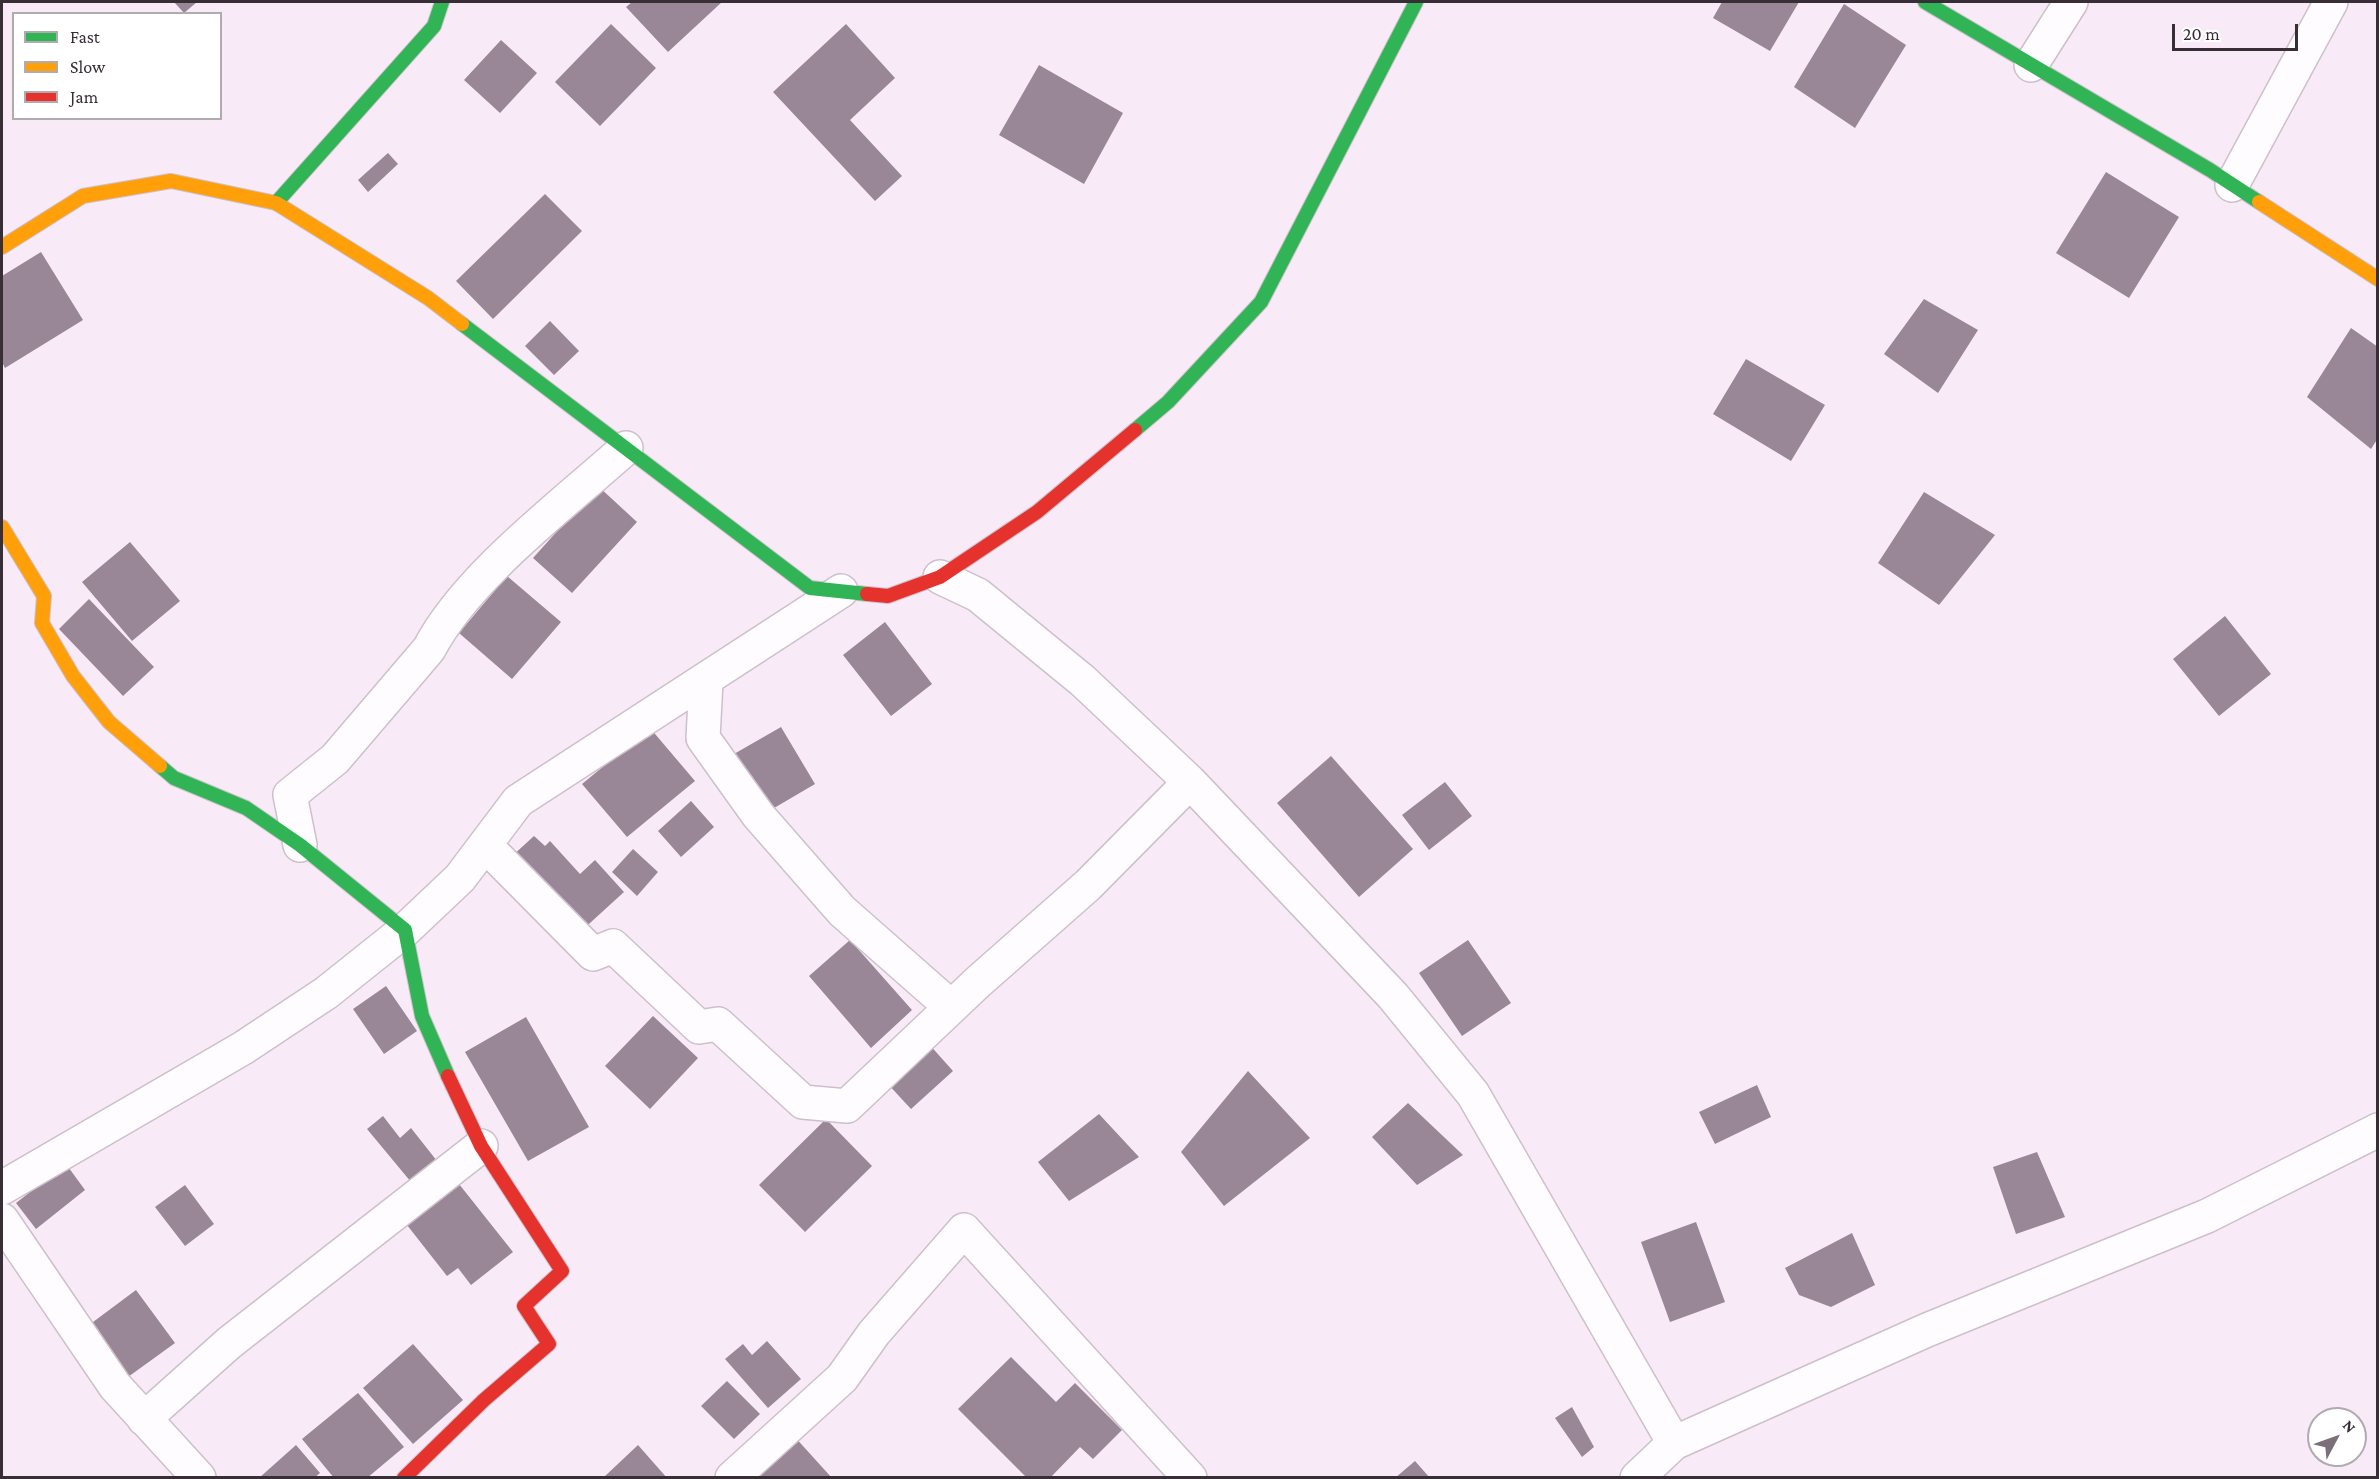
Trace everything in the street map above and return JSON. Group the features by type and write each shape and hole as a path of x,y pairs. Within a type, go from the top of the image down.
{"main road":[{"path":"276,203 434,26 442,2"},
{"path":"2,247 83,196 171,181 276,203 428,298 810,588 888,596 940,577 1037,512 1168,402 1261,302 1406,17 1416,2"},
{"path":"1942,6 2031,65 2232,185 2378,279"},
{"path":"2,527 44,596 42,623 73,676 109,722 174,778 246,808 300,845 405,930 422,1016 481,1146 562,1271 524,1306 549,1344 484,1400 404,1478"}],"street":[{"path":"2031,65 2071,2"},
{"path":"2232,185 2331,2"},
{"path":"300,845 290,795 335,759 429,649 440,628 489,571 626,448"},
{"path":"940,577 978,595 1083,681 1190,782 1393,996 1473,1094 1674,1443"},
{"path":"2,1188 243,1048 326,993 405,930 460,878 518,801 706,681 841,591"},
{"path":"706,681 703,738 758,815 842,911 951,1007"},
{"path":"485,845 593,954 613,946 699,1027 717,1024 803,1102 847,1106 951,1007 1088,885 1190,782"},
{"path":"1637,1478 1674,1443 1928,1330 2207,1216 2378,1130"},
{"path":"144,1419 229,1343 481,1146"},
{"path":"2,1220 115,1386 199,1478"},
{"path":"732,1478 842,1378 874,1333 964,1230 1190,1478"}],"building":[{"path":"174,2 197,2 185,12"},
{"path":"632,2 722,2 668,52 626,7"},
{"path":"1722,2 1799,2 1770,51 1713,18"},
{"path":"1844,4 1906,45 1855,128 1794,87"},
{"path":"611,24 656,68 600,126 555,82"},
{"path":"846,24 895,78 850,120 902,176 875,201 773,92"},
{"path":"501,40 537,73 500,113 464,80"},
{"path":"1039,65 1123,113 1084,184 999,135"},
{"path":"388,153 398,164 368,192 358,180"},
{"path":"2106,172 2179,217 2129,298 2056,253"},
{"path":"545,194 582,231 493,319 456,281"},
{"path":"41,252 83,320 5,368 2,362 2,276"},
{"path":"1924,299 1978,330 1938,393 1884,354"},
{"path":"550,321 579,351 554,375 525,346"},
{"path":"2351,328 2378,347 2378,438 2371,449 2307,397"},
{"path":"1746,359 1825,405 1791,461 1713,414"},
{"path":"598,486 637,522 572,593 533,558"},
{"path":"1924,492 1995,535 1939,605 1878,563"},
{"path":"130,542 180,601 132,641 82,582"},
{"path":"507,576 561,622 512,679 459,633"},
{"path":"89,599 154,667 123,696 59,629"},
{"path":"2225,616 2271,674 2219,716 2173,659"},
{"path":"885,622 932,684 891,716 843,655"},
{"path":"781,727 815,784 769,811 734,754"},
{"path":"650,728 695,781 627,837 582,784"},
{"path":"1331,756 1413,849 1359,897 1277,803"},
{"path":"1445,782 1472,816 1429,850 1402,815"},
{"path":"691,801 714,827 681,857 658,831"},
{"path":"534,836 545,846 550,841 580,874 595,860 624,892 579,933 511,857"},
{"path":"633,849 658,872 637,896 612,872"},
{"path":"850,940 912,1010 871,1048 809,976"},
{"path":"1468,940 1511,1003 1462,1036 1419,973"},
{"path":"386,986 417,1031 384,1054 353,1009"},
{"path":"653,1016 698,1058 650,1109 605,1066"},
{"path":"526,1017 589,1127 528,1161 465,1052"},
{"path":"928,1043 953,1071 911,1109 886,1082"},
{"path":"1248,1071 1310,1138 1224,1206 1181,1152"},
{"path":"1757,1085 1771,1117 1715,1144 1699,1112"},
{"path":"1408,1103 1463,1155 1417,1185 1372,1137"},
{"path":"1099,1114 1139,1157 1069,1201 1038,1162"},
{"path":"383,1116 400,1138 411,1128 437,1161 411,1182 367,1129"},
{"path":"826,1119 872,1166 805,1232 759,1185"},
{"path":"2037,1152 2065,1217 2016,1234 1993,1167"},
{"path":"66,1164 85,1190 36,1229 16,1203"},
{"path":"459,1184 513,1252 471,1285 458,1268 447,1276 407,1225"},
{"path":"185,1185 214,1224 185,1246 155,1207"},
{"path":"1696,1222 1725,1302 1670,1322 1641,1242"},
{"path":"1852,1233 1875,1285 1831,1307 1799,1295 1785,1268"},
{"path":"136,1290 175,1343 128,1377 89,1325"},
{"path":"767,1341 801,1379 768,1408 725,1359 743,1344 752,1355"},
{"path":"413,1344 463,1400 413,1444 363,1388"},
{"path":"1011,1357 1056,1402 1075,1383 1122,1430 1093,1459 1080,1447 1050,1478 1027,1478 958,1409"},
{"path":"727,1381 760,1414 734,1439 701,1406"},
{"path":"358,1393 404,1447 367,1478 334,1478 302,1439"},
{"path":"1572,1407 1594,1447 1582,1457 1555,1418"},
{"path":"793,1435 832,1478 759,1478 754,1472"},
{"path":"296,1445 320,1473 314,1478 259,1478"},
{"path":"638,1445 667,1478 603,1478"},
{"path":"1415,1461 1430,1478 1395,1478"}],"traffic: fast":[{"path":"276,203 434,26 442,2"},
{"path":"1135,430 1168,402 1261,302 1416,2"},
{"path":"1925,2 2210,170 2259,202"},
{"path":"462,324 810,588 867,594"},
{"path":"160,766 174,778 246,808 300,845 405,930 422,1016 448,1076"}],"traffic: slow":[{"path":"2,247 83,196 171,181 276,203 428,298 462,324"},
{"path":"2259,202 2378,279"},
{"path":"2,527 44,596 42,623 73,676 109,722 160,766"}],"traffic: jam":[{"path":"867,594 888,596 940,577 1037,512 1135,430"},
{"path":"404,1478 484,1400 549,1344 524,1306 562,1271 481,1146 448,1076"}]}
